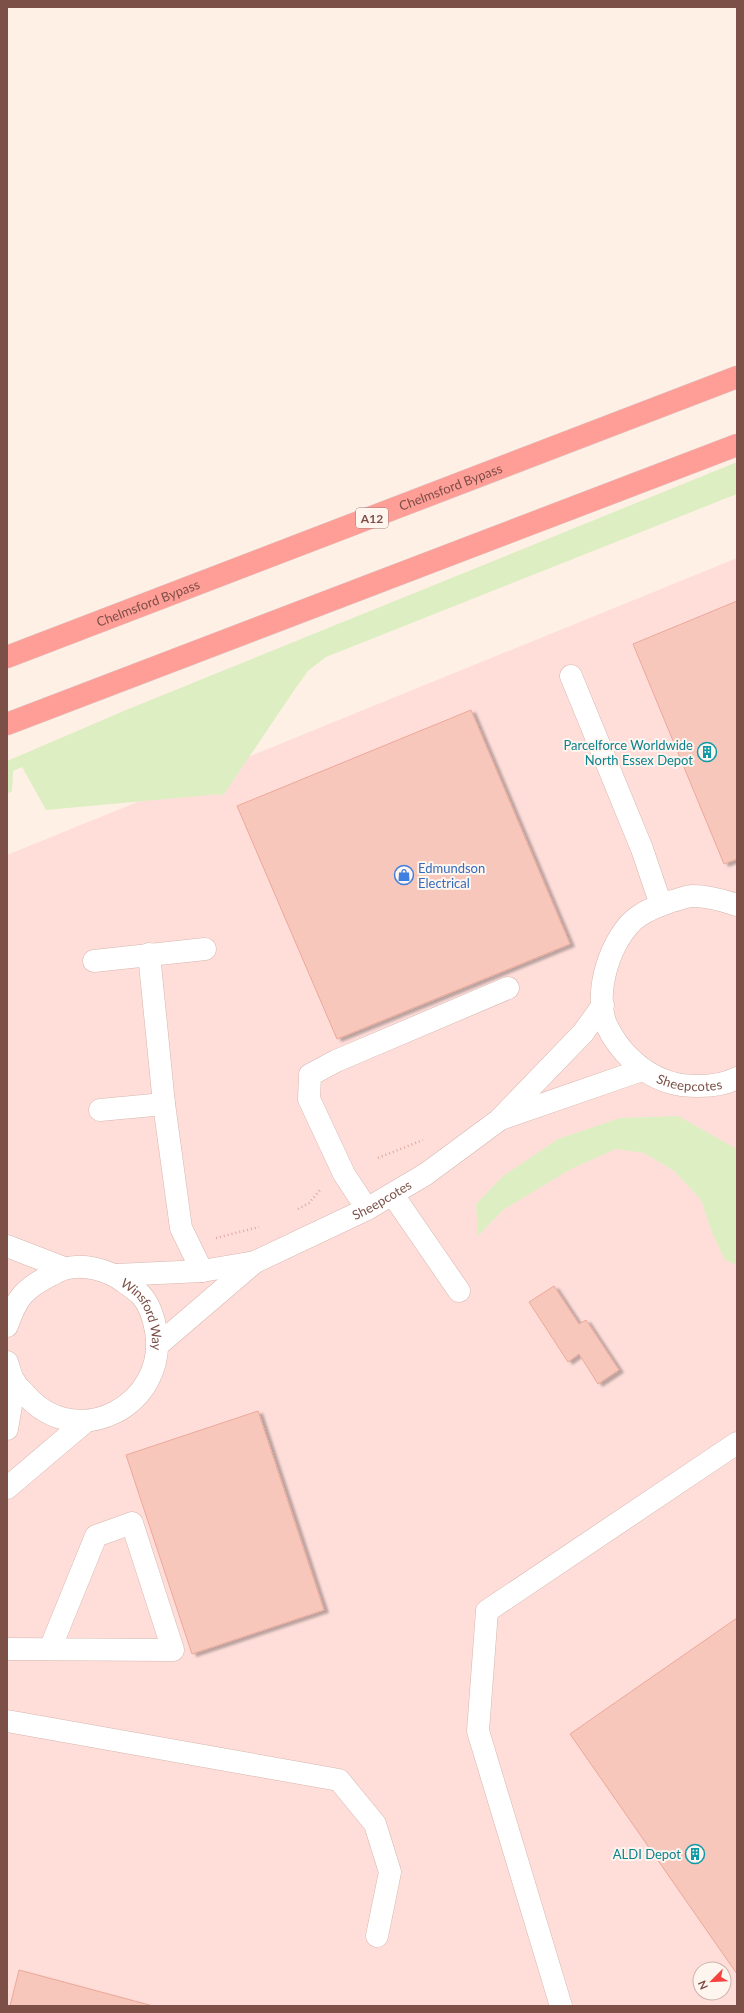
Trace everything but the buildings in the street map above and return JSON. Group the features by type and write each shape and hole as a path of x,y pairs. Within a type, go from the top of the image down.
{"highway":[{"name":"Chelmsford Bypass","path":"7,657 737,377"},
{"path":"7,724 737,445"}],"street":[{"path":"571,676 642,849 660,905"},
{"name":"Sheepcotes","path":"737,905 716,898 691,896 660,905 638,917 616,941 604,972 603,1005 606,1023 615,1039 626,1055 642,1070 670,1083 700,1087 730,1082 737,1078"},
{"path":"94,960 205,949"},
{"path":"149,954 164,1104 181,1228 202,1271"},
{"path":"367,1210 344,1174 309,1099 310,1075 336,1060 508,988"},
{"name":"Sheepcotes","path":"116,1275 202,1271 255,1262 367,1210 426,1174 498,1120 583,1033 603,1005"},
{"name":"Sheepcotes","path":"498,1120 642,1070"},
{"path":"100,1110 164,1104"},
{"path":"393,1195 459,1290"},
{"name":"Winsford Way","path":"7,1246 64,1268 91,1267 116,1275 142,1295 154,1319 158,1345 153,1371 140,1394 112,1415 86,1421 59,1418 36,1406 15,1382 7,1362"},
{"name":"Sheepcotes","path":"158,1345 255,1262"},
{"name":"Winsford Way","path":"7,1326 14,1306 31,1285 64,1268"},
{"path":"7,1429 15,1382"},
{"name":"Winsford Way","path":"7,1488 86,1421"},
{"path":"561,2006 478,1731 487,1611 737,1443"},
{"path":"7,1649 173,1650 132,1523 96,1536 50,1649"},
{"path":"7,1721 339,1780 375,1824 390,1872 377,1936"}],"path":[{"path":"378,1158 423,1140"},
{"path":"296,1210 309,1203 322,1189"},
{"path":"189,1244 246,1232 263,1226"}],"shaded area":[{"path":"737,558 737,2006 7,2006 7,855"}],"green space":[{"path":"737,462 737,494 326,657 308,671 222,797 221,794 46,810 22,767 13,771 12,791 7,794 7,761 126,710"},
{"path":"678,1116 737,1149 737,1265 725,1260 712,1233 701,1200 674,1171 644,1153 616,1149 571,1169 503,1210 478,1236 476,1204 503,1176 558,1139 620,1118"}],"place":[{"name":"Parcelforce Worldwide North Essex Depot","path":"707,752"},
{"name":"Edmundson Electrical","path":"404,875"},
{"name":"ALDI Depot","path":"695,1854"}]}
